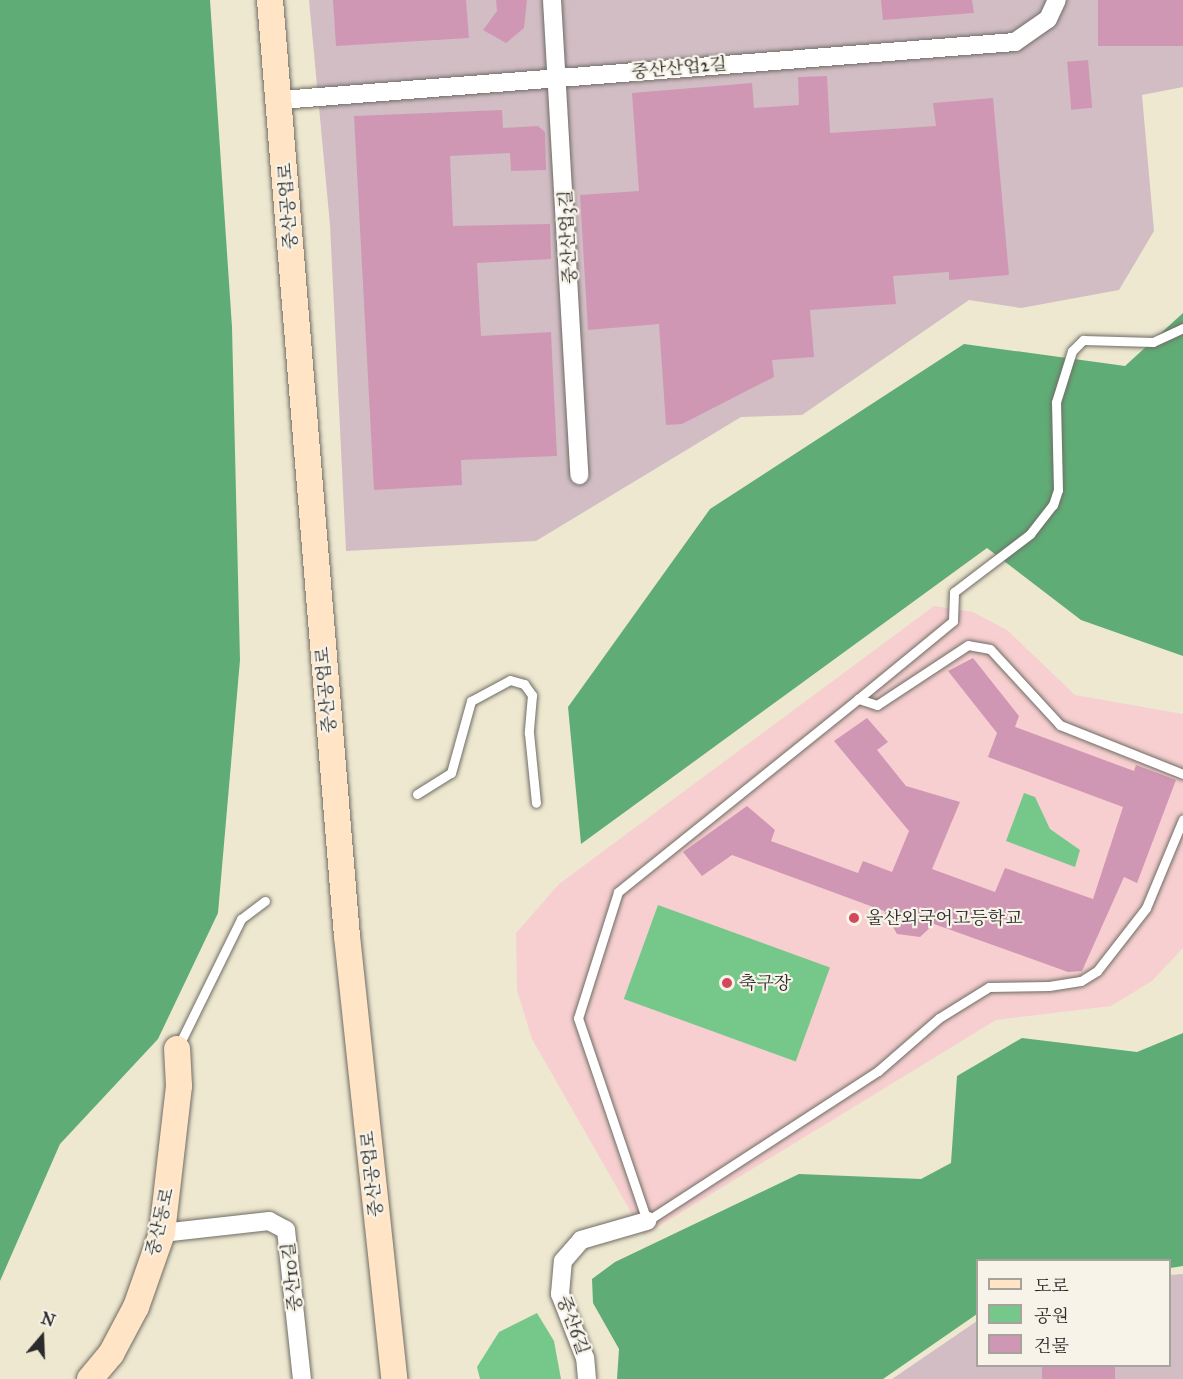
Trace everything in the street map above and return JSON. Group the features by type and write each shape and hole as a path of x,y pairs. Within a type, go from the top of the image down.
{"street":[{"name":"중산공업로","path":"270,0 281,100 345,913 394,1379"},
{"name":"중산산업3길","path":"552,0 560,78 579,475"},
{"name":"중산산업2길","path":"281,100 1015,42 1048,20 1057,0"},
{"name":"중산동로","path":"90,1379 111,1354 136,1307 162,1233 178,1086 177,1049"},
{"name":"중산10길","path":"162,1233 269,1221 286,1230 302,1379"},
{"name":"중산6길","path":"587,1379 585,1358 560,1294 563,1261 581,1240 647,1221"}],"lane":[{"path":"1183,328 1153,342 1083,340 1072,351 1056,402 1058,490 1053,505 1030,534 954,592 953,621 614,901 579,1018 647,1221 878,1071 939,1018 989,987 1049,986 1081,981 1097,971 1146,908 1183,819"},
{"path":"858,699 878,705 955,652 980,644 1060,725 1183,774"},
{"path":"417,794 451,773 471,701 510,680 524,684 532,695 529,733 536,803"},
{"path":"177,1049 241,919 265,902"}],"shaded area":[{"path":"309,0 1183,0 1183,87 1142,95 1154,231 1119,290 1021,308 969,300 802,415 741,417 536,541 346,551 330,225"},
{"name":"울산외국어고등학교","path":"934,606 973,612 1007,630 1075,695 1183,714 1183,948 1152,981 1111,1006 996,1020 644,1235 532,1039 517,990 516,933 559,884"},
{"path":"1183,1274 1183,1379 892,1379 976,1322 976,1367 1171,1367 1171,1275"}],"green space":[{"path":"0,0 210,0 232,327 240,660 218,913 158,1039 60,1144 0,1281"},
{"path":"1183,313 1183,656 1081,620 987,548 581,844 568,707 710,509 964,344 1125,366"},
{"path":"1024,793 1035,797 1050,829 1080,850 1075,867 1006,841"},
{"name":"축구장","path":"658,905 830,968 796,1062 624,999"},
{"path":"1183,1033 1183,1266 1171,1268 1171,1259 976,1259 976,1315 883,1379 617,1379 619,1349 593,1303 592,1279 615,1262 799,1174 921,1179 951,1163 957,1076 1022,1038 1137,1052"},
{"path":"537,1313 554,1341 561,1379 480,1379 477,1367 499,1332"}],"building":[{"path":"333,0 466,0 469,38 336,46"},
{"path":"496,0 527,0 524,28 506,43 483,30 497,11"},
{"path":"881,0 972,0 974,13 883,20"},
{"path":"1098,0 1183,0 1183,46 1098,46"},
{"path":"1088,60 1092,108 1071,110 1067,62"},
{"path":"827,76 830,133 936,126 933,103 993,98 1009,275 949,280 949,272 893,276 896,304 810,310 814,357 772,360 774,377 682,424 666,425 659,324 588,330 580,195 639,191 632,93 752,83 754,108 799,105 798,77"},
{"path":"502,110 503,128 538,126 545,132 546,170 511,171 510,153 450,156 453,226 550,224 551,259 477,263 481,336 551,332 557,456 461,460 462,485 374,490 354,116"},
{"path":"973,658 1019,716 1015,727 1134,771 1136,765 1176,780 1137,883 1124,877 1082,971 1068,972 934,924 920,937 897,934 884,911 732,855 702,876 683,852 747,806 775,830 771,841 858,873 863,861 892,872 909,831 834,741 867,718 888,742 877,750 906,786 960,802 932,869 995,892 1005,868 1093,899 1123,807 988,757 997,733 948,671"},
{"path":"1042,1367 1115,1367 1115,1379 1042,1379"}],"place":[{"name":"울산외국어고등학교","path":"854,918"},
{"name":"축구장","path":"727,983"}]}
